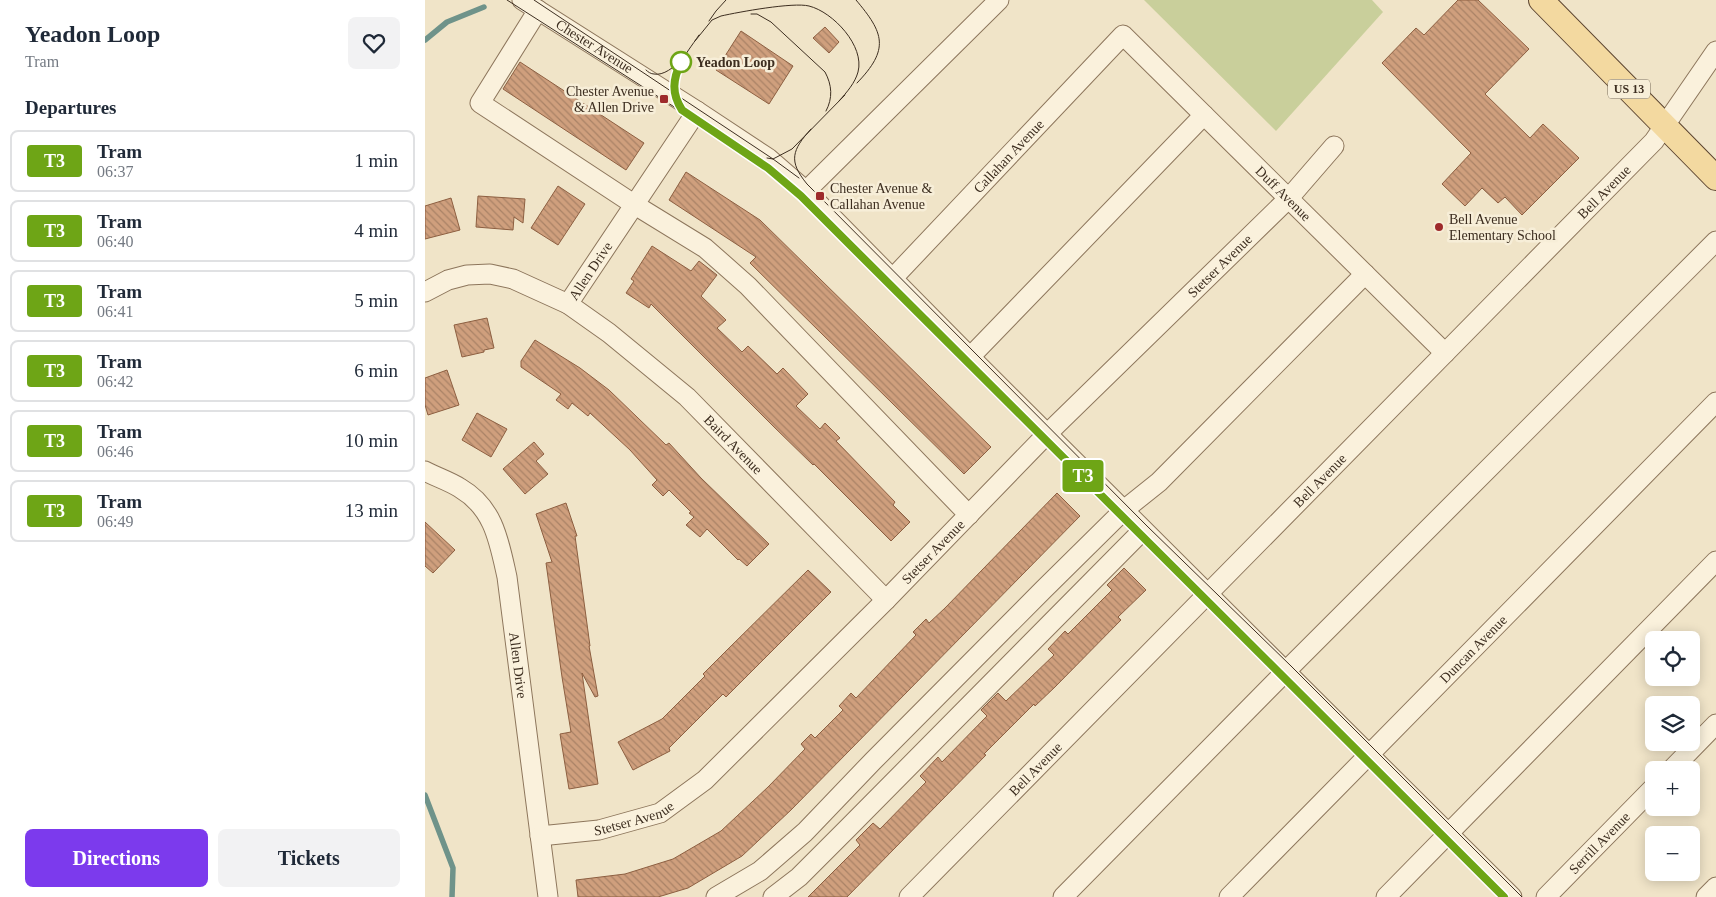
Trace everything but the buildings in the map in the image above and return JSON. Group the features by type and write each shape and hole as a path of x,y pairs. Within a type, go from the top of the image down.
{"main road":[{"name":"US 13","path":"1541,0 1716,178"}],"street":[{"path":"806,191 999,0"},
{"path":"530,5 480,102 635,205 705,248 748,286 969,515"},
{"name":"Chester Avenue","path":"530,5 768,158 806,191 1512,897"},
{"name":"Duff Avenue","path":"1123,34 1445,353"},
{"name":"Callahan Avenue","path":"893,278 1123,34"},
{"name":"Bell Avenue","path":"909,897 1654,141 1716,51"},
{"name":"Allen Drive","path":"425,292 448,280 467,275 489,274 513,279 568,304 697,111"},
{"path":"970,357 1204,115"},
{"name":"Stetser Avenue","path":"541,836 599,830 660,813 705,780 886,600 1047,434 1289,198 1334,146"},
{"path":"1063,897 1716,241"},
{"path":"716,897 760,871 805,832 873,761 1124,510 1159,482 1365,274"},
{"name":"Baird Avenue","path":"568,304 609,332 687,397 886,600"},
{"name":"Duncan Avenue","path":"1229,897 1716,402"},
{"name":"Allen Drive","path":"425,471 459,487 475,498 489,515 499,539 507,577 548,897"},
{"path":"773,897 799,877 1143,530"},
{"path":"1386,897 1716,561"},
{"path":"1680,761 1716,724"},
{"name":"Serrill Avenue","path":"1546,897 1645,797"},
{"path":"1706,897 1716,887"}],"green space":[{"path":"1144,0 1372,0 1383,12 1276,131"}],"waterway":[{"path":"425,40 447,22 484,7"},
{"path":"425,795 453,868 452,897"}],"tram line":[{"path":"507,0 740,149 768,168 801,195 1504,897"},
{"path":"534,0 799,178"},
{"path":"709,21 726,0"},
{"path":"856,0 873,22 879,41 879,50 875,60 857,83"},
{"path":"695,41 712,20 721,16 791,5 809,6 818,9 837,23 852,41 857,52 859,62 857,76 839,101"},
{"path":"751,14 757,14 771,22 825,72 831,92 826,111"},
{"path":"677,98 675,89 677,72 684,57 699,35"},
{"path":"646,70 652,74 661,74 672,68 680,60"},
{"name":"T3","path":"681,62 674,81 675,94 682,110 768,168 801,196 1121,513 1203,597 1283,674 1365,759 1504,897"},
{"path":"767,158 773,159 792,149 845,95"},
{"path":"811,129 800,143 795,156 797,169 807,184 1147,526 1291,666 1522,897"}],"place":[{"name":"Yeadon Loop","path":"681,62"},
{"name":"Chester Avenue & Allen Drive","path":"664,99"},
{"name":"Chester Avenue & Callahan Avenue","path":"820,196"},
{"name":"Bell Avenue Elementary School","path":"1439,227"}]}
